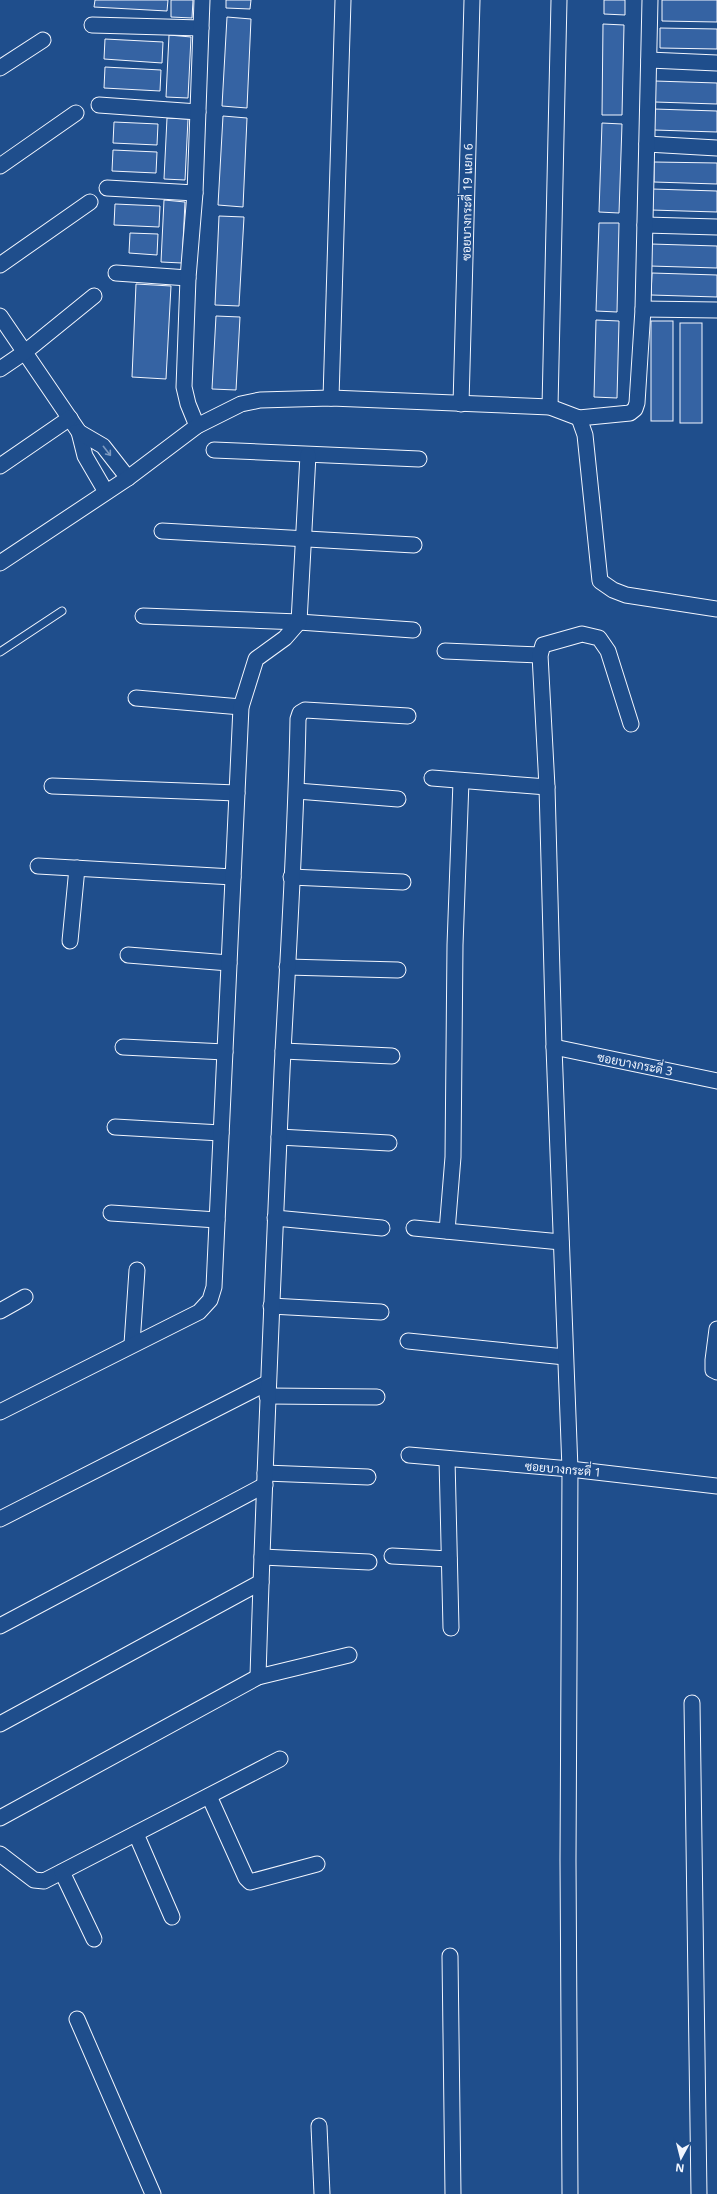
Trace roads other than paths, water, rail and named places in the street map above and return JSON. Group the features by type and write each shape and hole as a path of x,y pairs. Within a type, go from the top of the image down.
{"street":[{"path":"197,426 188,404 184,387 188,278 195,193 202,0"},
{"path":"331,398 343,0"},
{"name":"ซอยบางกระดี่ 19 แยก 6","path":"461,404 472,0"},
{"path":"550,408 559,0"},
{"path":"0,563 128,478 197,426 241,404 260,400 331,398 550,408 579,418 630,413 635,409 643,308 650,0"},
{"path":"92,24 201,28"},
{"path":"0,68 43,40"},
{"path":"649,60 717,63"},
{"path":"99,105 198,112"},
{"path":"0,166 76,113"},
{"path":"647,144 717,148"},
{"path":"107,188 195,193"},
{"path":"0,265 90,202"},
{"path":"645,225 717,226"},
{"path":"116,273 188,278"},
{"path":"0,369 25,352 94,296"},
{"path":"643,308 717,310"},
{"path":"0,316 79,432 85,456 106,492"},
{"path":"0,466 70,418"},
{"path":"579,418 585,435 600,581 614,590 626,595 717,609"},
{"path":"79,432 102,446 128,478"},
{"path":"214,450 419,459"},
{"path":"0,1412 132,1344 199,1312 210,1300 214,1287 241,707 256,659 285,638 299,622 308,454"},
{"path":"162,531 414,545"},
{"path":"143,616 299,622 414,630"},
{"path":"570,2194 568,1860 570,1469 554,1047 547,787 540,656 543,645 582,634 599,638 608,651 631,724"},
{"path":"445,651 540,656"},
{"path":"136,698 241,707"},
{"path":"258,1677 267,1389 291,878 297,791 298,719 302,711 408,716"},
{"path":"432,778 547,787"},
{"path":"447,1230 452,1157 455,945 461,781"},
{"path":"52,786 237,793"},
{"path":"297,791 398,799"},
{"path":"38,866 233,877"},
{"path":"70,941 77,868"},
{"path":"291,878 403,882"},
{"path":"128,955 229,962"},
{"path":"287,966 398,970"},
{"path":"124,1047 225,1052"},
{"name":"ซอยบางกระดี่ 3","path":"554,1047 717,1081"},
{"path":"283,1051 392,1056"},
{"path":"115,1127 221,1133"},
{"path":"279,1137 389,1143"},
{"path":"111,1213 217,1220"},
{"path":"275,1218 382,1228"},
{"path":"414,1228 561,1242"},
{"path":"132,1344 138,1270"},
{"path":"0,1311 25,1297"},
{"path":"271,1306 381,1312"},
{"path":"717,1329 713,1360 714,1370 717,1372"},
{"path":"408,1341 565,1357"},
{"path":"0,1519 267,1389 377,1397"},
{"name":"ซอยบางกระดี่ 1","path":"409,1456 570,1469 717,1486"},
{"path":"447,1459 451,1628"},
{"path":"0,1626 265,1479 368,1477"},
{"path":"392,1556 449,1559"},
{"path":"262,1557 369,1562"},
{"path":"0,1724 261,1582"},
{"path":"0,1818 258,1677 349,1655"},
{"path":"692,1703 699,2194"},
{"path":"0,1854 34,1880 44,1881 280,1759"},
{"path":"209,1796 246,1878 250,1882 316,1864"},
{"path":"136,1834 172,1917"},
{"path":"62,1872 94,1939"},
{"path":"450,1956 453,2194"},
{"path":"77,2019 153,2194"},
{"path":"319,2126 322,2194"}],"lane":[{"path":"0,652 62,611"}]}
